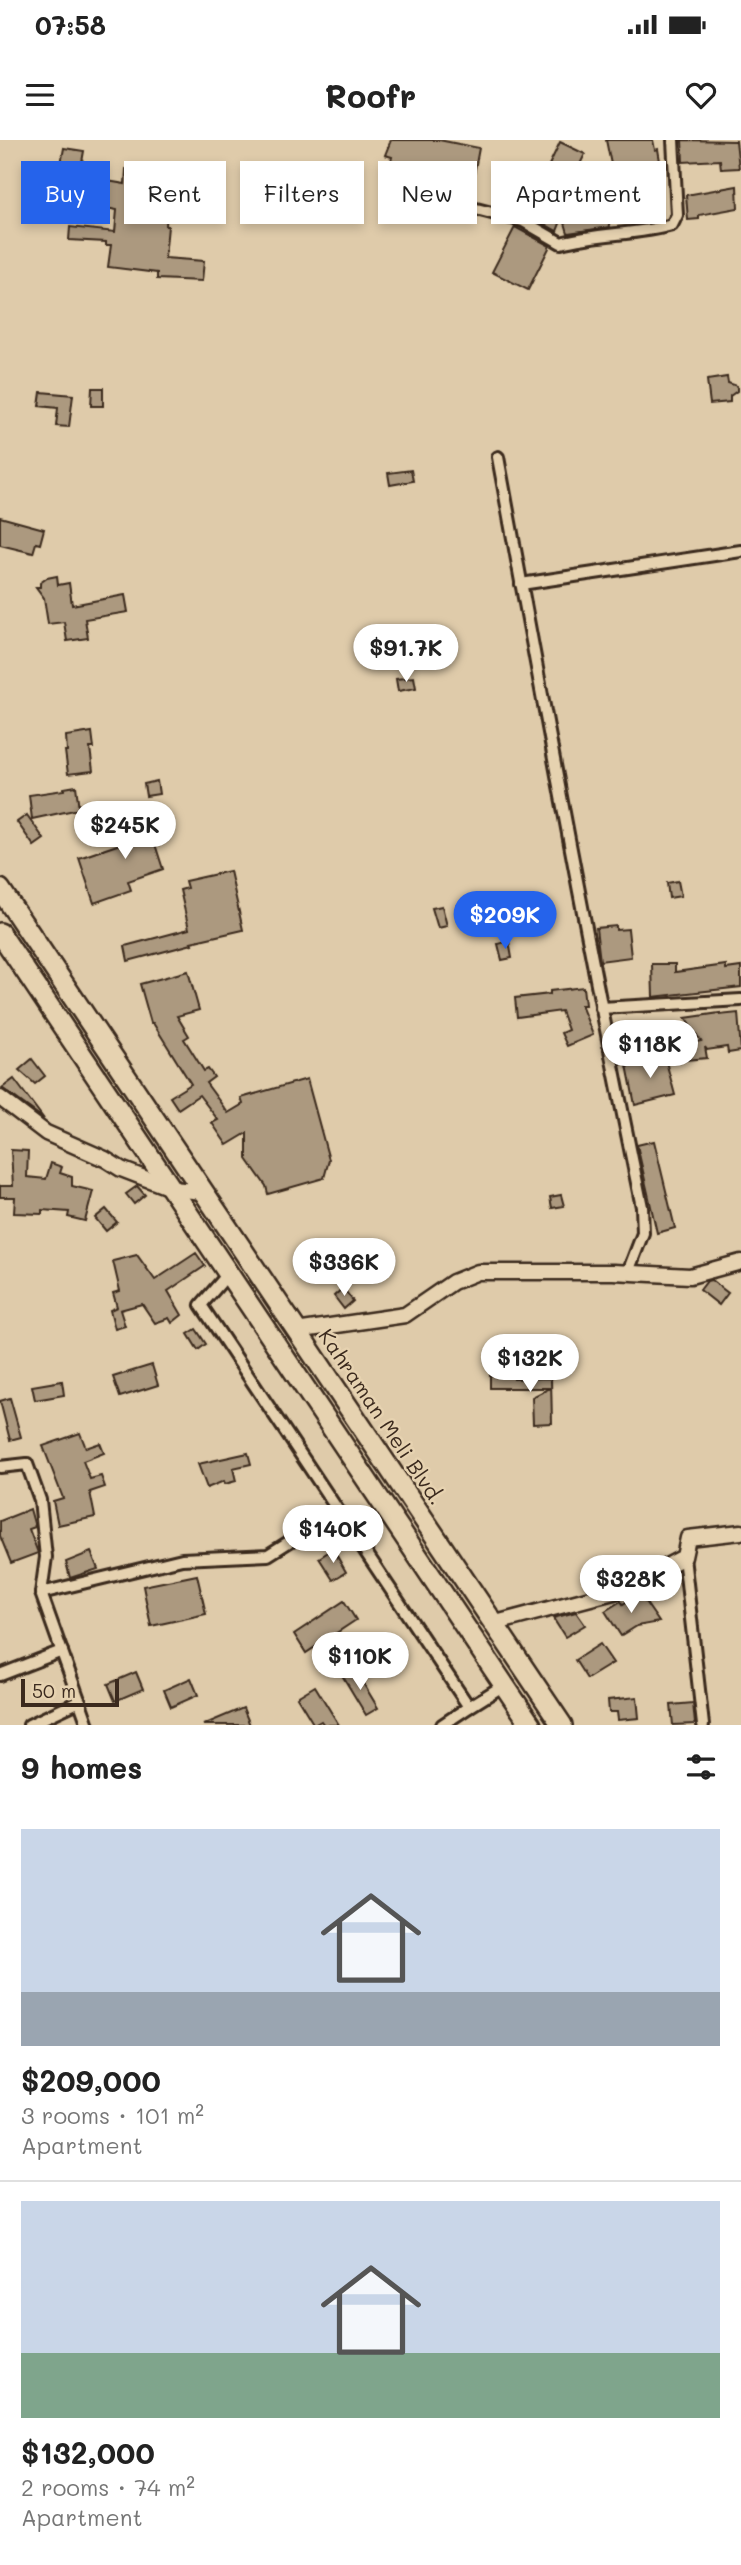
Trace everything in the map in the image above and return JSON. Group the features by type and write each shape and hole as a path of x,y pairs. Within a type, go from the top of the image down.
{"highway":[{"name":"Kahraman Meli Blvd.","path":"0,889 562,1725"},
{"path":"0,933 531,1725"}],"street":[{"path":"477,209 523,221 561,243 672,225 677,215 673,140"},
{"path":"498,457 558,788 642,1207 643,1233 628,1272"},
{"path":"522,584 741,551"},
{"path":"601,1008 741,1000"},
{"path":"0,1098 46,1133 138,1177 173,1189 203,1192"},
{"path":"296,1331 405,1315 453,1282 478,1272 628,1272 690,1276 739,1265"},
{"path":"228,1274 201,1305 468,1707"},
{"path":"0,1467 27,1464 40,1500 46,1557 41,1593 88,1725"},
{"path":"41,1593 182,1559 268,1555 338,1511"},
{"path":"703,1725 684,1557 688,1538 741,1532"},
{"path":"492,1624 621,1590 684,1557"},
{"path":"0,1675 62,1651"},
{"path":"442,1725 505,1685"},
{"path":"29,1725 80,1701"}],"building":[{"path":"391,140 439,140 479,148 477,161 391,161 392,157 385,155"},
{"path":"606,140 653,140 660,161 610,161"},
{"path":"682,140 736,141 739,168 721,169 720,160 683,162"},
{"path":"560,142 585,154 582,161 551,161"},
{"path":"64,148 84,151 82,161 62,161"},
{"path":"110,181 124,184 124,224 166,224 165,258 204,261 202,281 157,279 157,273 108,267 111,245 106,245 106,242 69,240 70,227 115,232 117,210 110,209"},
{"path":"737,186 738,208 699,215 699,219 688,220 686,195"},
{"path":"545,224 560,224 557,231"},
{"path":"565,224 610,224 610,227 568,233"},
{"path":"515,227 550,246 528,290 492,272"},
{"path":"727,377 728,383 737,386 737,391 730,396 730,402 710,404 707,380"},
{"path":"92,388 103,388 103,406 91,406"},
{"path":"41,392 73,395 69,427 56,426 58,408 39,406"},
{"path":"411,470 413,481 390,485 388,473"},
{"path":"0,517 44,529 40,544 36,543 33,553 0,545"},
{"path":"57,576 58,585 69,583 72,605 125,595 128,612 85,619 88,638 67,641 64,622 48,624 44,598 36,587 40,587 40,583 47,578"},
{"path":"414,677 416,688 398,691 396,679"},
{"path":"92,732 94,748 90,748 93,771 68,774 66,736"},
{"path":"157,781 159,794 146,796 144,784"},
{"path":"76,786 79,809 32,819 29,795"},
{"path":"162,810 170,836 154,841 163,869 128,881 131,890 94,903 79,858 123,843 122,837 150,829 146,815"},
{"path":"27,815 44,839 34,846 17,822"},
{"path":"230,871 243,930 128,961 125,946 189,929 180,890 187,888 185,881"},
{"path":"678,881 681,896 669,898 667,883"},
{"path":"442,906 447,926 438,928 432,908"},
{"path":"616,926 616,930 628,929 631,957 600,961 596,928"},
{"path":"509,941 512,958 502,960 498,944"},
{"path":"652,964 675,964 675,972 726,965 726,969 741,967 741,987 653,997"},
{"path":"188,971 199,1010 177,1016 189,1036 184,1039 204,1071 208,1069 214,1077 206,1083 228,1113 243,1104 241,1098 307,1079 329,1160 324,1178 268,1194 266,1186 247,1159 247,1133 227,1145 212,1123 218,1120 199,1095 178,1109 170,1097 191,1084 151,1023 140,984"},
{"path":"583,987 585,1005 581,1005 593,1035 567,1046 561,1033 568,1030 561,1011 517,1017 515,998"},
{"path":"738,1013 741,1051 728,1053 727,1047 707,1050 705,1047 707,1058 686,1060 684,1047 701,1041 685,1018"},
{"path":"664,1054 675,1095 635,1105 627,1065"},
{"path":"32,1059 45,1076 35,1084 19,1070"},
{"path":"14,1079 44,1119 2,1088"},
{"path":"654,1141 675,1228 657,1233 637,1145"},
{"path":"11,1150 28,1151 27,1177 46,1179 51,1163 62,1167 60,1173 72,1177 72,1186 93,1191 85,1221 68,1217 69,1212 42,1210 42,1214 14,1213 15,1197 0,1197 0,1186 13,1186"},
{"path":"137,1186 145,1195 134,1204 126,1194"},
{"path":"561,1195 564,1206 552,1208 550,1197"},
{"path":"106,1209 117,1222 106,1231 95,1218"},
{"path":"196,1253 205,1266 168,1291 182,1315 172,1323 169,1318 155,1323 142,1304 120,1310 125,1326 115,1329 110,1310 117,1307 113,1293 120,1291 113,1261 137,1255 155,1280"},
{"path":"711,1280 728,1293 719,1305 700,1290"},
{"path":"343,1288 353,1301 344,1309 334,1296"},
{"path":"196,1329 206,1344 198,1350 188,1334"},
{"path":"152,1365 158,1385 120,1397 113,1377"},
{"path":"490,1375 514,1375 514,1379 551,1378 552,1423 533,1424 532,1397 550,1388 490,1388"},
{"path":"62,1381 64,1395 35,1400 32,1386"},
{"path":"10,1398 21,1437 10,1440 0,1401"},
{"path":"80,1433 86,1448 100,1443 104,1453 83,1461 90,1479 101,1476 105,1487 90,1492 95,1517 58,1525 53,1501 63,1498 43,1446"},
{"path":"248,1453 251,1464 233,1468 236,1481 225,1484 224,1481 207,1488 198,1464"},
{"path":"30,1509 35,1527 29,1529 38,1553 11,1563 0,1536 0,1521"},
{"path":"333,1549 346,1572 333,1580 319,1558"},
{"path":"91,1552 98,1569 70,1578 66,1562"},
{"path":"197,1575 206,1614 151,1626 143,1586"},
{"path":"639,1593 659,1622 637,1626 621,1636 605,1611 621,1601 623,1604"},
{"path":"344,1601 356,1620 306,1653 294,1634"},
{"path":"576,1612 585,1625 565,1637 553,1618"},
{"path":"600,1644 613,1663 587,1679 575,1660"},
{"path":"354,1668 378,1708 366,1715 342,1675"},
{"path":"136,1672 143,1689 115,1701 108,1684"},
{"path":"191,1678 198,1695 171,1707 164,1690"},
{"path":"315,1686 339,1725 324,1725 321,1721 314,1725 297,1697"},
{"path":"637,1697 639,1718 618,1720 617,1712 609,1712 608,1700"},
{"path":"693,1703 695,1724 673,1725 671,1705"},
{"path":"243,1708 250,1725 203,1725"}]}
